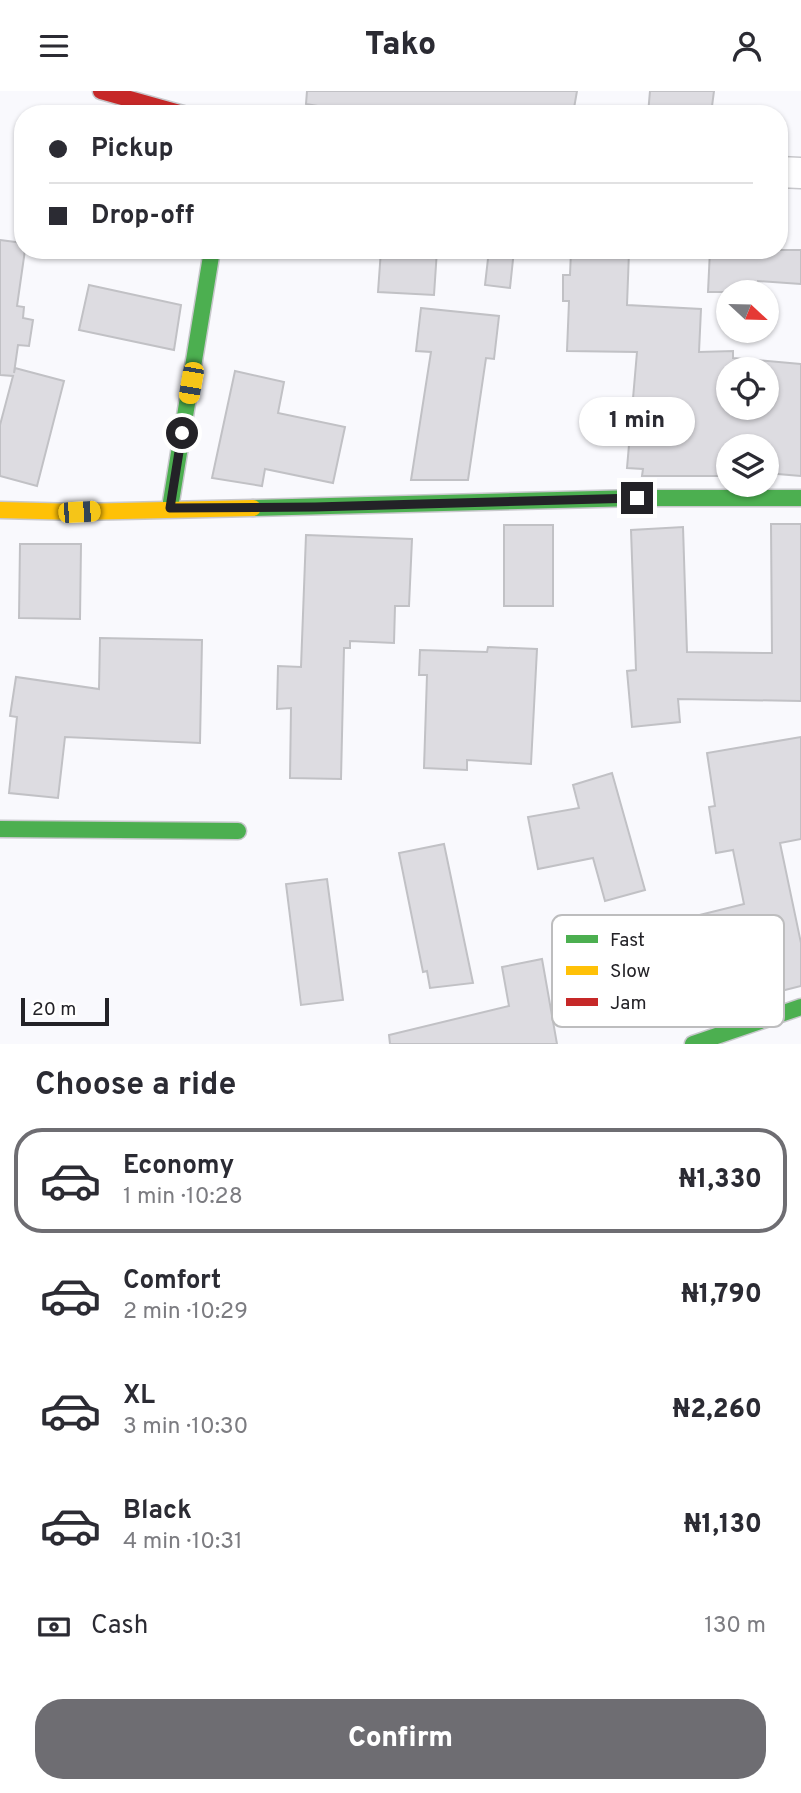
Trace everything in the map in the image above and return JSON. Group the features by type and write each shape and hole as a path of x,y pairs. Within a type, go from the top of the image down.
{"street":[{"path":"101,91 151,105"},
{"path":"170,508 211,259"},
{"path":"0,510 79,512 170,508 801,498"},
{"path":"0,829 237,831"},
{"path":"784,1013 801,1007"},
{"path":"693,1044 743,1027"}],"building":[{"path":"307,91 577,91 575,105 306,104"},
{"path":"650,91 714,91 712,105 649,105"},
{"path":"0,240 14,242 14,259 24,259 17,306 24,307 23,318 33,320 29,346 18,345 14,373 15,368 64,381 37,486 0,476 0,425 13,376 0,375"},
{"path":"788,250 801,250 801,284 779,282 779,280 716,280 716,292 708,292 710,259 788,259"},
{"path":"380,259 436,259 434,295 378,292"},
{"path":"488,259 513,259 510,288 485,285"},
{"path":"571,259 629,259 627,305 701,309 699,352 733,351 733,357 716,357 716,420 779,420 779,362 801,364 801,476 779,474 779,434 716,434 716,476 642,476 643,469 627,468 637,352 567,351 569,301 563,301 563,275 570,275"},
{"path":"89,285 181,305 174,350 79,330"},
{"path":"421,308 499,316 494,359 486,358 468,480 411,480 431,352 416,351"},
{"path":"235,371 284,382 278,413 345,427 333,483 265,469 262,486 212,478"},
{"path":"771,524 801,524 801,701 678,699 680,722 632,727 627,671 636,670 631,530 683,527 687,652 772,653"},
{"path":"504,525 553,525 553,606 504,606"},
{"path":"306,535 412,539 409,606 395,606 394,643 350,641 350,648 344,648 341,779 290,778 291,708 277,709 278,666 301,667"},
{"path":"20,544 81,544 80,619 19,618"},
{"path":"100,638 202,640 200,743 65,737 58,798 9,793 17,717 10,716 16,677 99,689"},
{"path":"488,647 537,649 531,764 467,760 467,770 424,768 427,675 419,675 420,650 487,652"},
{"path":"801,737 801,839 780,843 801,943 801,986 784,990 784,915 700,915 744,904 733,850 716,853 709,807 715,806 707,753"},
{"path":"612,773 645,890 605,901 593,858 538,869 528,817 579,808 573,785"},
{"path":"444,844 473,983 430,988 427,971 423,972 399,853"},
{"path":"327,879 343,1000 301,1005 286,884"},
{"path":"542,959 557,1044 390,1044 389,1035 509,1006 502,967"}],"traffic: fast":[{"path":"170,508 211,259"},
{"path":"253,508 637,498 801,498"},
{"path":"0,829 238,831"},
{"path":"784,1013 801,1007"},
{"path":"693,1044 743,1027"}],"traffic: slow":[{"path":"0,510 79,512 253,508"}],"traffic: jam":[{"path":"101,91 151,105"}],"route":[{"path":"182,433 170,508 315,507 637,498"}]}
